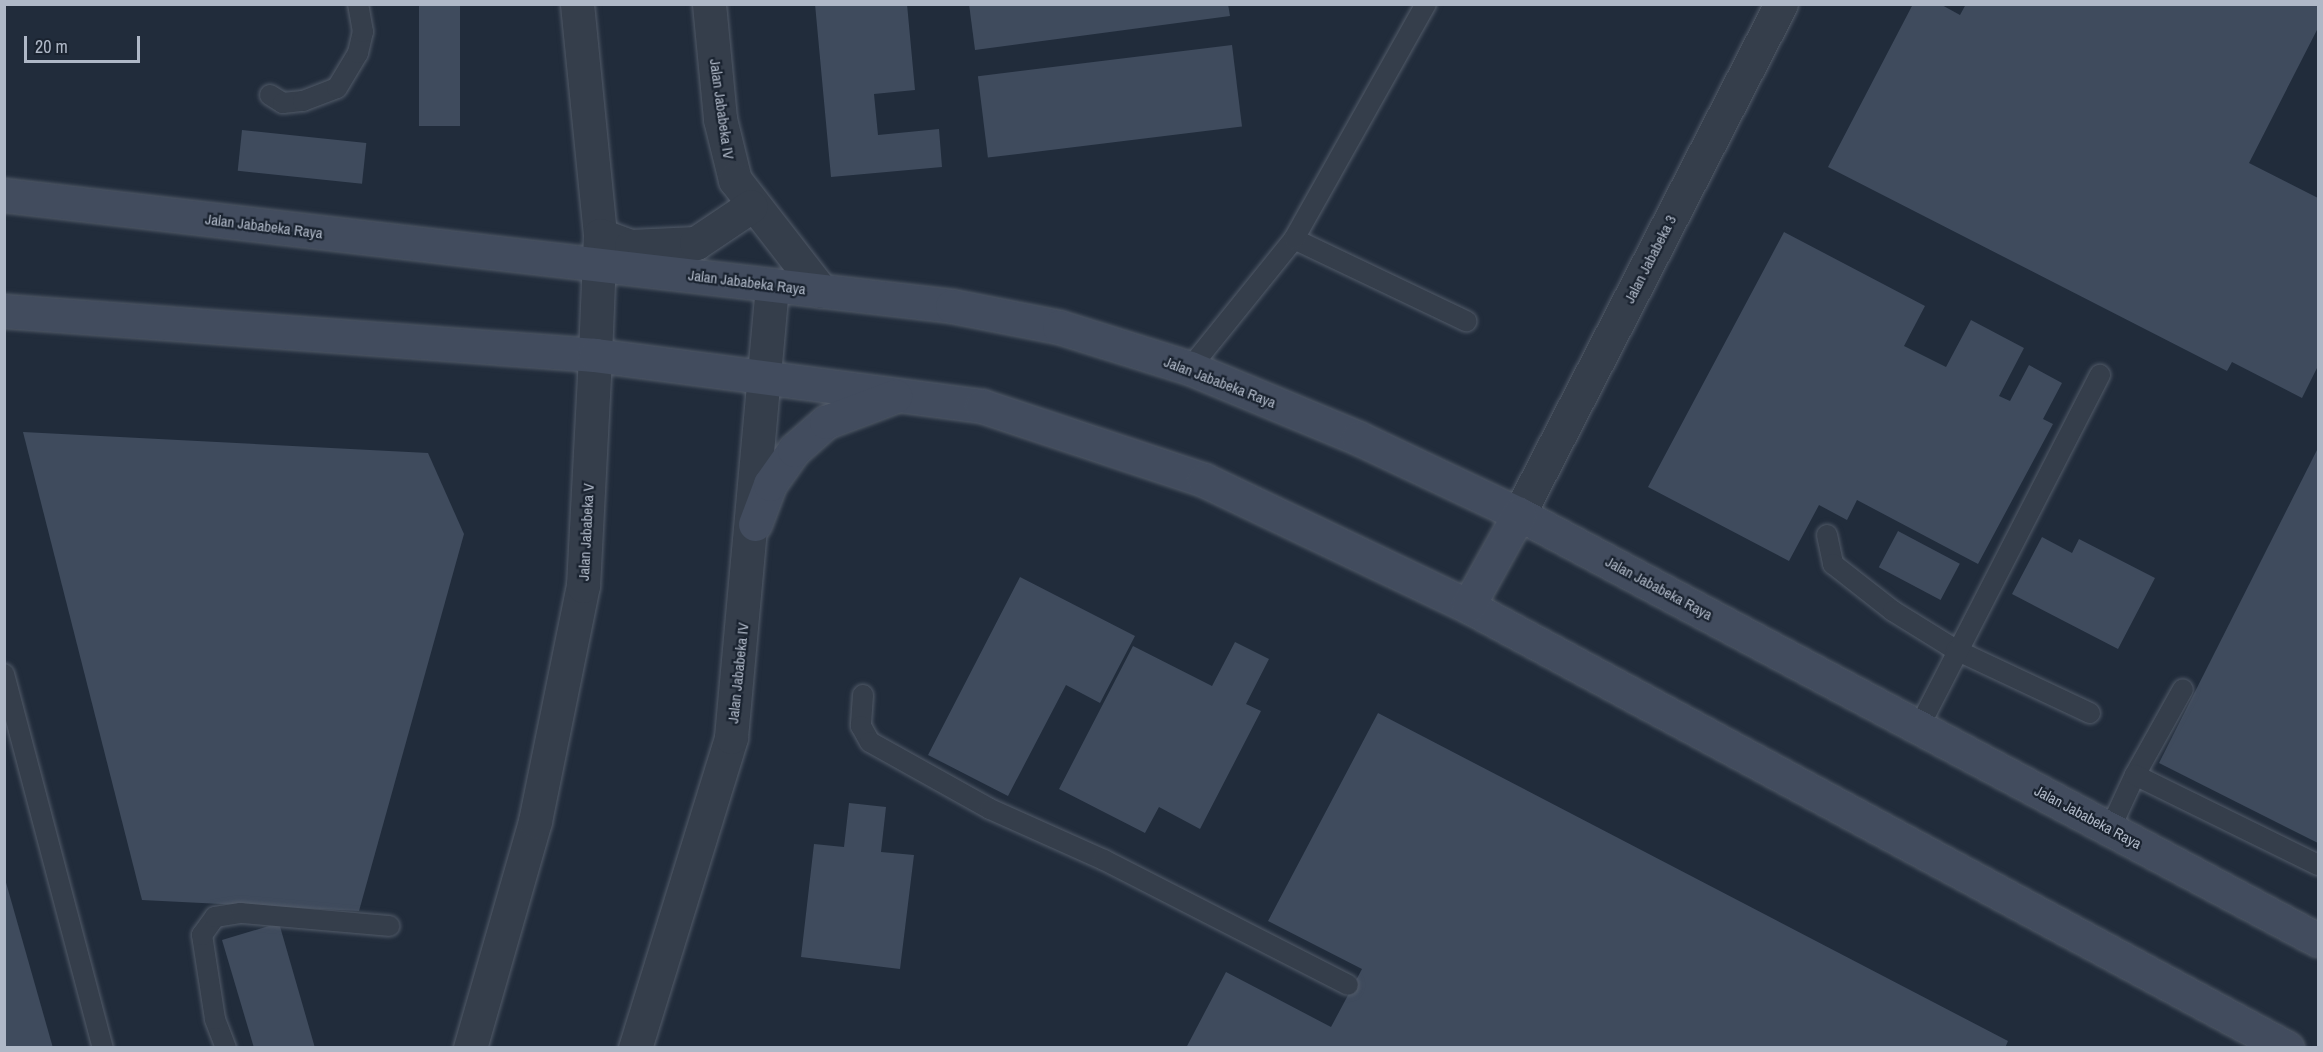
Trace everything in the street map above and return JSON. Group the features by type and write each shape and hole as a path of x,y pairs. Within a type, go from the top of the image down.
{"main road":[{"name":"Jalan Jababeka Raya","path":"4,195 599,250 772,286 952,306 1059,327 1190,368 1358,438 1519,514 2319,940"},
{"path":"4,311 595,355 766,373 982,406 1204,480 1468,606 2287,1047"},
{"path":"754,524 770,484 794,450 818,429 864,403 906,393"},
{"path":"1468,606 1519,514"}],"street":[{"name":"Jalan Jababeka V","path":"470,1047 535,821 583,586 599,250 577,4"},
{"name":"Jalan Jababeka IV","path":"709,4 726,156 751,206 821,291"},
{"name":"Jalan Jababeka 3","path":"1519,514 1781,4"},
{"path":"599,250 631,246 664,249 696,243 751,206"},
{"name":"Jalan Jababeka IV","path":"635,1047 731,737 754,524 772,286"}],"lane":[{"path":"270,95 283,103 303,101 336,88 358,53 363,32 358,4"},
{"path":"1190,368 1294,239 1426,4"},
{"path":"1294,239 1466,321"},
{"path":"1919,727 1956,650 2100,375"},
{"path":"1827,535 1833,564 1893,611 1956,650 2090,713"},
{"path":"4,674 103,1047"},
{"path":"2110,829 2135,775 2183,689"},
{"path":"863,695 861,726 870,742 990,809 1104,860 1348,985"},
{"path":"2135,775 2319,865"},
{"path":"226,1047 215,1019 202,934 214,917 242,913 389,926"}],"building":[{"path":"419,4 460,4 460,126 419,126"},
{"path":"815,4 907,4 915,90 874,94 878,135 939,129 942,167 831,177"},
{"path":"969,4 1228,4 1230,16 975,50"},
{"path":"1913,4 1940,4 1960,15 1966,4 2318,4 2318,28 2249,163 2318,198 2318,366 2302,398 2232,362 2227,371 1828,167"},
{"path":"1232,45 1242,126 988,158 978,76"},
{"path":"242,130 366,143 362,184 238,171"},
{"path":"1784,232 1925,306 1904,346 1946,367 1971,320 2024,348 1999,396 2010,401 2029,365 2062,383 2043,419 2053,424 1978,564 1857,500 1847,520 1819,505 1789,561 1648,487"},
{"path":"23,432 428,453 464,534 359,911 142,900"},
{"path":"2318,448 2318,843 2159,763"},
{"path":"1898,531 1960,564 1941,600 1879,567"},
{"path":"2042,537 2072,553 2079,539 2155,578 2118,649 2012,594"},
{"path":"1020,577 1135,636 1100,703 1066,685 1008,796 928,755"},
{"path":"1235,642 1269,659 1246,704 1261,711 1200,829 1159,807 1145,833 1059,789 1133,646 1212,686"},
{"path":"1378,713 2008,1041 2005,1048 1186,1048 1226,972 1331,1027 1362,969 1268,921"},
{"path":"849,803 886,807 881,852 914,855 900,969 801,957 814,844 844,847"},
{"path":"5,879 53,1048 5,1048"},
{"path":"279,923 315,1048 254,1048 222,940"}]}
